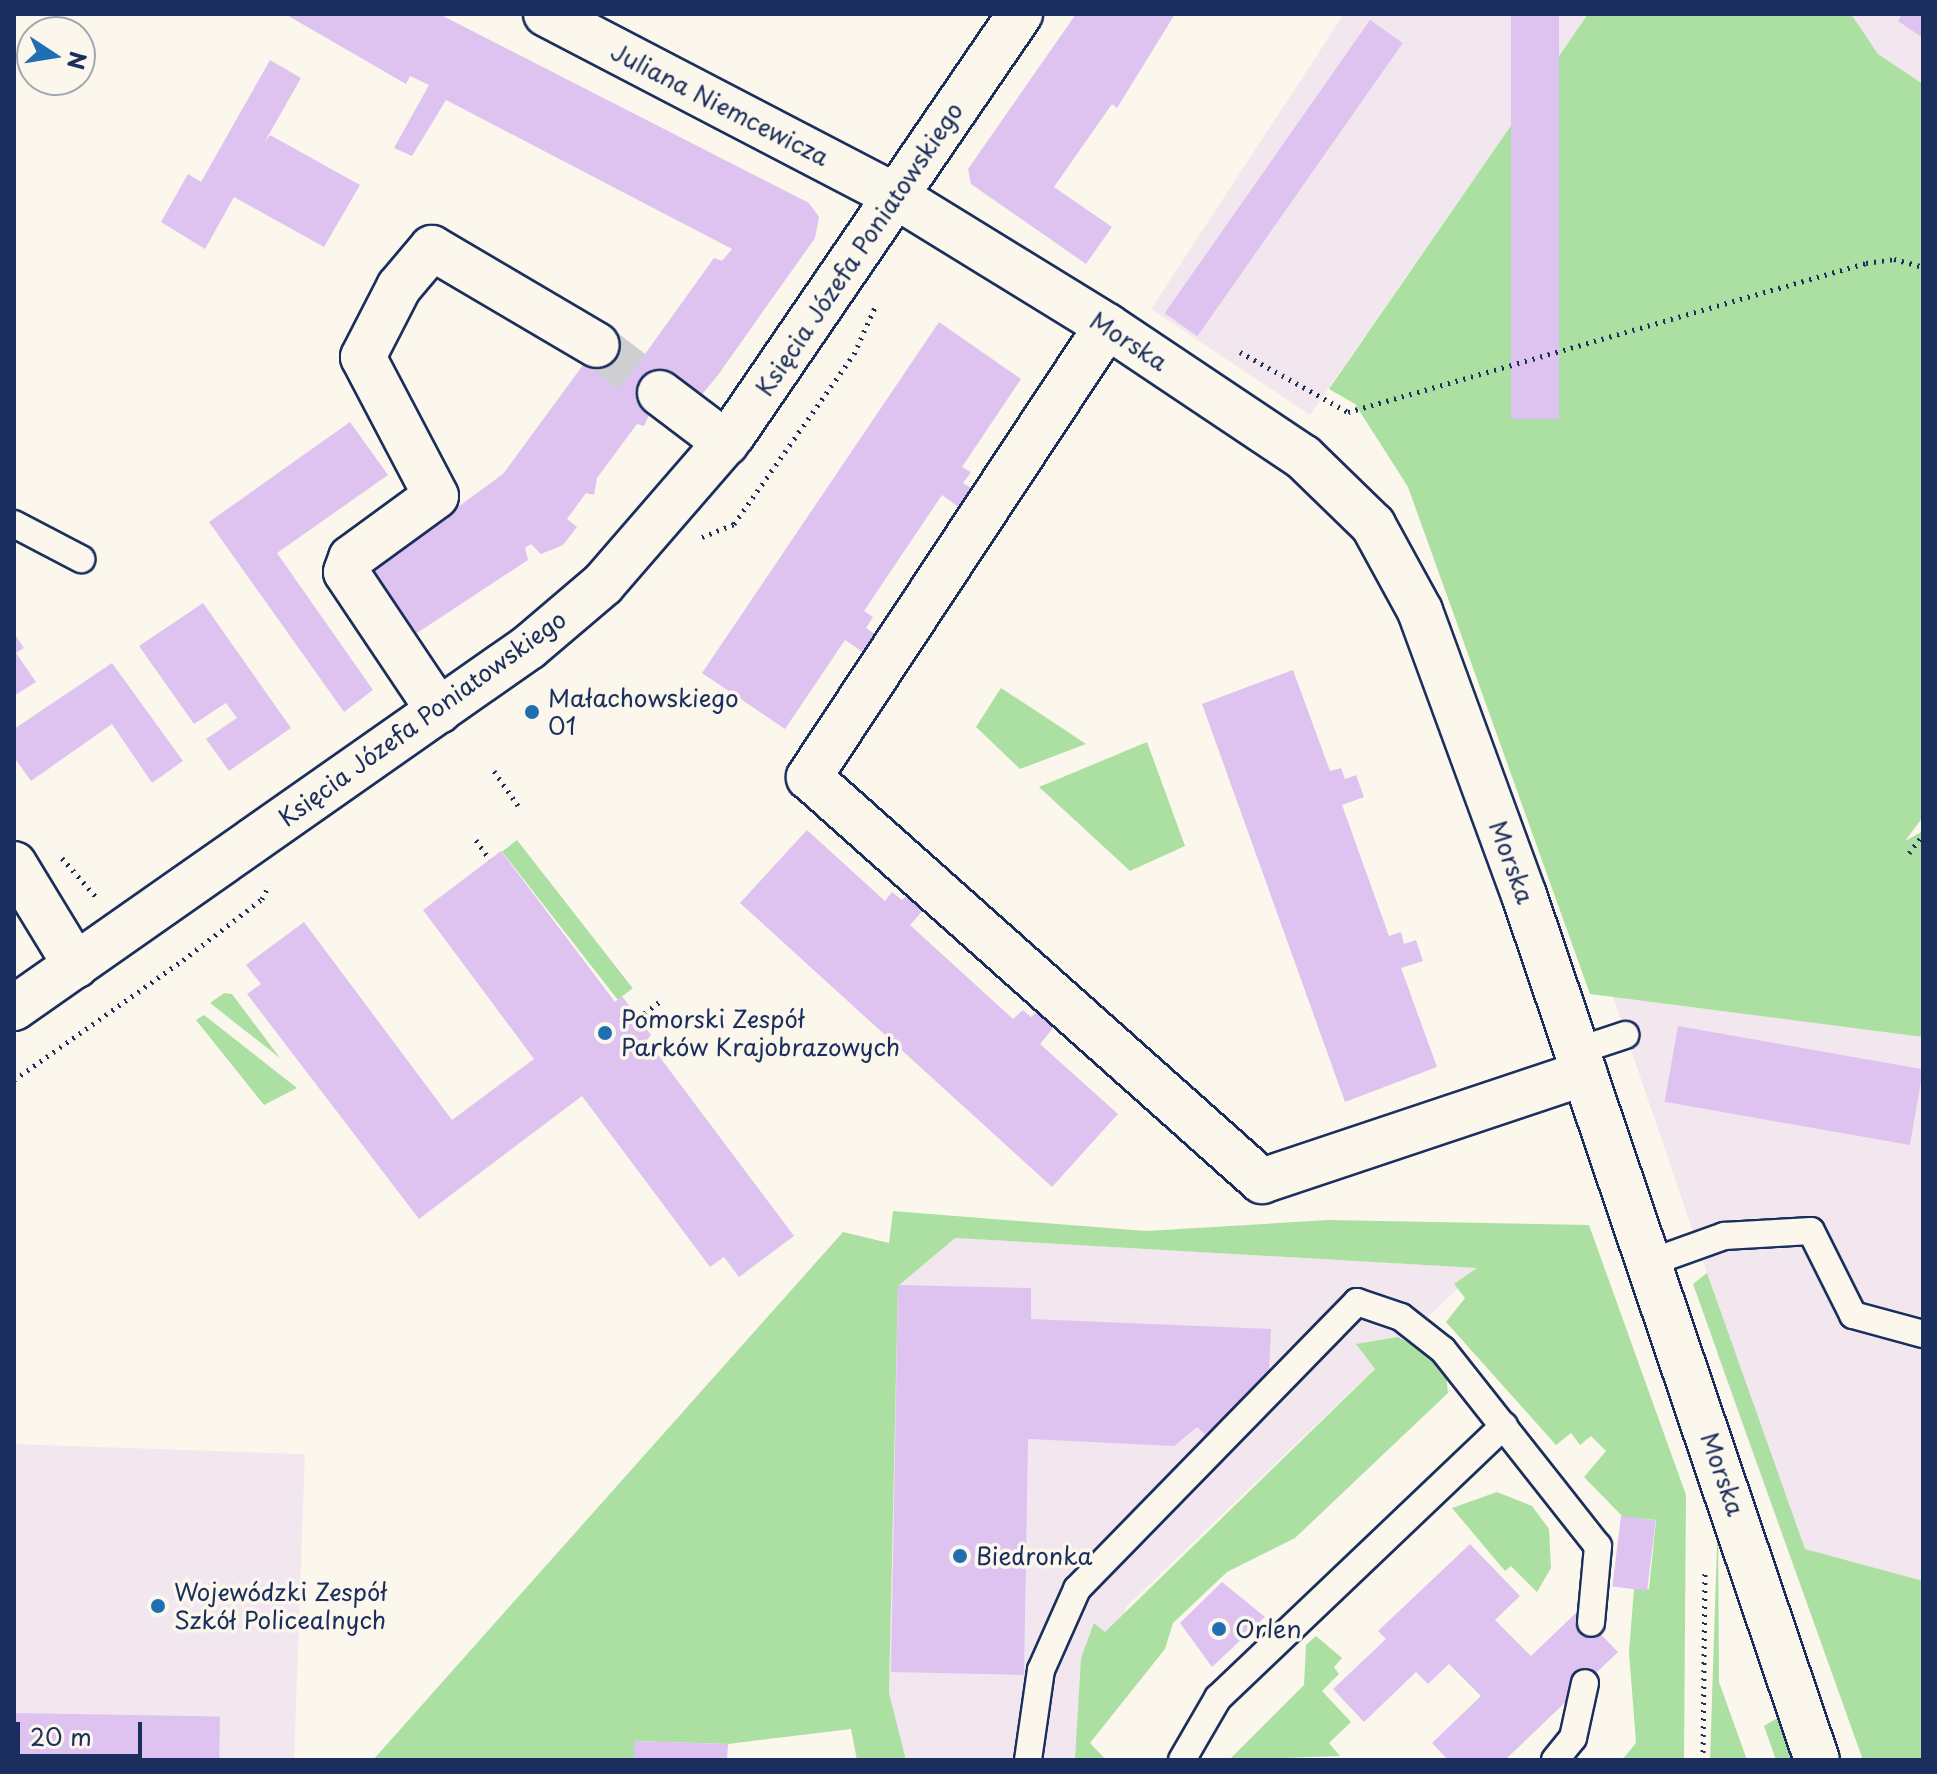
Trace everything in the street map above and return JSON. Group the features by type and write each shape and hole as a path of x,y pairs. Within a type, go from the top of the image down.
{"street":[{"name":"Juliana Niemcewicza","path":"546,14 894,195"},
{"name":"Księcia Józefa Poniatowskiego","path":"14,1008 439,711 603,584 726,443 1020,14"},
{"name":"Morska","path":"894,195 1107,326 1327,476 1398,564 1581,1062 1817,1760"},
{"path":"439,711 346,572 351,558 436,496 363,357 399,287 432,248 597,345"},
{"path":"1107,326 809,777 1262,1181 1581,1062"},
{"path":"660,393 726,443"},
{"path":"14,864 76,966"}],"lane":[{"path":"14,524 81,559"},
{"path":"1581,1062 1625,1035"},
{"path":"1649,1263 1724,1236 1811,1231 1853,1315 1923,1334"},
{"path":"1028,1760 1041,1670 1077,1589 1357,1302 1420,1329 1504,1426 1598,1546 1591,1623"},
{"path":"1182,1760 1218,1698 1504,1426"},
{"path":"1555,1760 1573,1738 1585,1683"}],"path":[{"path":"1240,352 1348,412 1866,263 1894,259 1923,267"},
{"path":"494,771 519,807"},
{"path":"1909,853 1923,835"},
{"path":"476,840 490,860"},
{"path":"14,1080 262,899 273,876"},
{"path":"638,1018 662,1000"}],"shaded area":[{"path":"1344,14 1588,14 1310,415 1151,309"},
{"path":"1851,14 1923,14 1923,84 1878,54"},
{"path":"1613,997 1923,1037 1923,1760 1863,1760 1717,1354 1733,1349"},
{"path":"955,1238 1479,1268 1126,1607 1090,1743 1106,1760 906,1760 889,1694 898,1285"},
{"name":"Wojewódzki Zespół Szkół Policealnych","path":"14,1444 305,1454 294,1760 14,1760"}],"green space":[{"path":"1588,14 1851,14 1878,54 1923,84 1923,817 1905,841 1923,831 1923,1037 1590,994 1408,487 1355,404 1329,389"},
{"path":"1001,688 1086,744 1020,769 976,727"},
{"path":"1147,742 1185,846 1130,871 1039,787"},
{"path":"517,840 633,988 618,1000 502,852"},
{"path":"224,993 232,994 280,1058 210,1003"},
{"path":"204,1015 297,1088 264,1105 196,1020"},
{"path":"893,1211 1146,1231 1328,1220 1589,1225 1686,1495 1684,1760 1622,1760 1636,1743 1629,1652 1634,1589 1649,1589 1656,1520 1623,1517 1584,1477 1606,1451 1591,1436 1580,1445 1571,1433 1556,1445 1446,1322 1465,1298 1454,1284 1477,1268 955,1238 898,1286 889,1693 906,1760 857,1760 851,1729 728,1744 635,1741 634,1760 373,1760 843,1232 889,1243"},
{"path":"1707,1273 1805,1549 1923,1581 1923,1760 1863,1760 1693,1284"},
{"path":"1398,1337 1431,1356 1446,1374 1448,1393 1295,1538 1227,1572 1173,1623 1165,1649 1090,1743 1106,1760 1075,1760 1081,1658 1094,1623 1105,1632 1375,1369 1356,1344"},
{"path":"1497,1492 1532,1506 1549,1529 1551,1568 1537,1592 1511,1566 1505,1571 1452,1508"},
{"path":"1718,1514 1719,1682 1747,1760 1710,1760"},
{"path":"1316,1636 1342,1658 1334,1667 1339,1674 1322,1691 1351,1722 1329,1743 1340,1756 1229,1760 1304,1685 1306,1645"},
{"path":"1781,1716 1791,1728 1792,1760 1776,1760 1764,1726"}],"building":[{"path":"285,14 439,14 809,203 819,217 815,238 718,375 696,402 651,411 644,426 637,424 597,478 594,495 586,493 567,519 577,527 563,545 541,554 531,544 525,548 528,560 417,633 369,572 503,474 605,335 640,361 714,258 722,261 732,249 446,100 412,156 394,148 429,85 410,76 406,84"},
{"path":"1076,14 1175,14 1117,108 1112,104 1054,187 1112,227 1086,264 971,184 968,169"},
{"path":"1511,14 1559,14 1559,419 1511,419"},
{"path":"1902,14 1923,14 1923,38 1898,21"},
{"path":"1370,20 1403,43 1197,336 1165,313"},
{"path":"270,60 301,78 264,143 270,135 360,185 324,247 234,197 205,249 161,222 188,174 201,182"},
{"path":"939,322 1021,379 962,467 971,472 963,483 973,489 960,508 942,495 864,611 873,617 866,628 875,634 863,652 845,640 785,729 702,673"},
{"path":"350,422 388,475 277,553 373,690 344,712 209,522"},
{"path":"203,603 291,728 229,771 206,739 237,718 226,703 194,724 139,646"},
{"path":"14,633 24,648 16,653 36,682 14,696"},
{"path":"112,663 183,761 152,783 112,724 31,781 14,757 14,729"},
{"path":"1293,670 1330,771 1341,768 1345,779 1356,775 1364,797 1342,805 1389,936 1401,932 1404,944 1416,940 1423,961 1401,968 1437,1067 1345,1102 1202,704"},
{"path":"807,830 885,901 892,892 902,900 909,893 925,908 910,925 1013,1019 1023,1010 1031,1017 1038,1011 1054,1027 1040,1044 1118,1114 1052,1187 740,903"},
{"path":"501,851 615,1002 622,996 651,1035 647,1040 794,1236 739,1277 724,1257 710,1267 582,1096 419,1219 247,994 261,984 246,965 304,922 452,1120 534,1059 423,910"},
{"path":"1678,1026 1923,1069 1910,1145 1665,1102"},
{"name":"Biedronka","path":"898,1285 1031,1288 1031,1319 1271,1329 1269,1373 1210,1439 1197,1427 1174,1446 1028,1439 1024,1675 891,1672"},
{"path":"1621,1516 1656,1520 1647,1591 1612,1586"},
{"path":"1470,1544 1520,1596 1495,1620 1531,1656 1578,1611 1618,1652 1505,1760 1448,1760 1432,1743 1481,1696 1449,1664 1428,1684 1416,1672 1364,1722 1333,1689 1386,1639 1378,1631"},
{"name":"Orlen","path":"1222,1582 1265,1617 1212,1667 1180,1623"},
{"path":"14,1713 220,1717 219,1760 14,1760"},
{"path":"634,1741 728,1744 727,1760 634,1760"}],"tunnel":[{"path":"597,345 660,393"}],"place":[{"name":"Małachowskiego 01","path":"532,712"},
{"name":"Pomorski Zespół Parków Krajobrazowych","path":"605,1033"},
{"name":"Biedronka","path":"960,1556"},
{"name":"Wojewódzki Zespół Szkół Policealnych","path":"158,1606"},
{"name":"Orlen","path":"1219,1629"}]}
